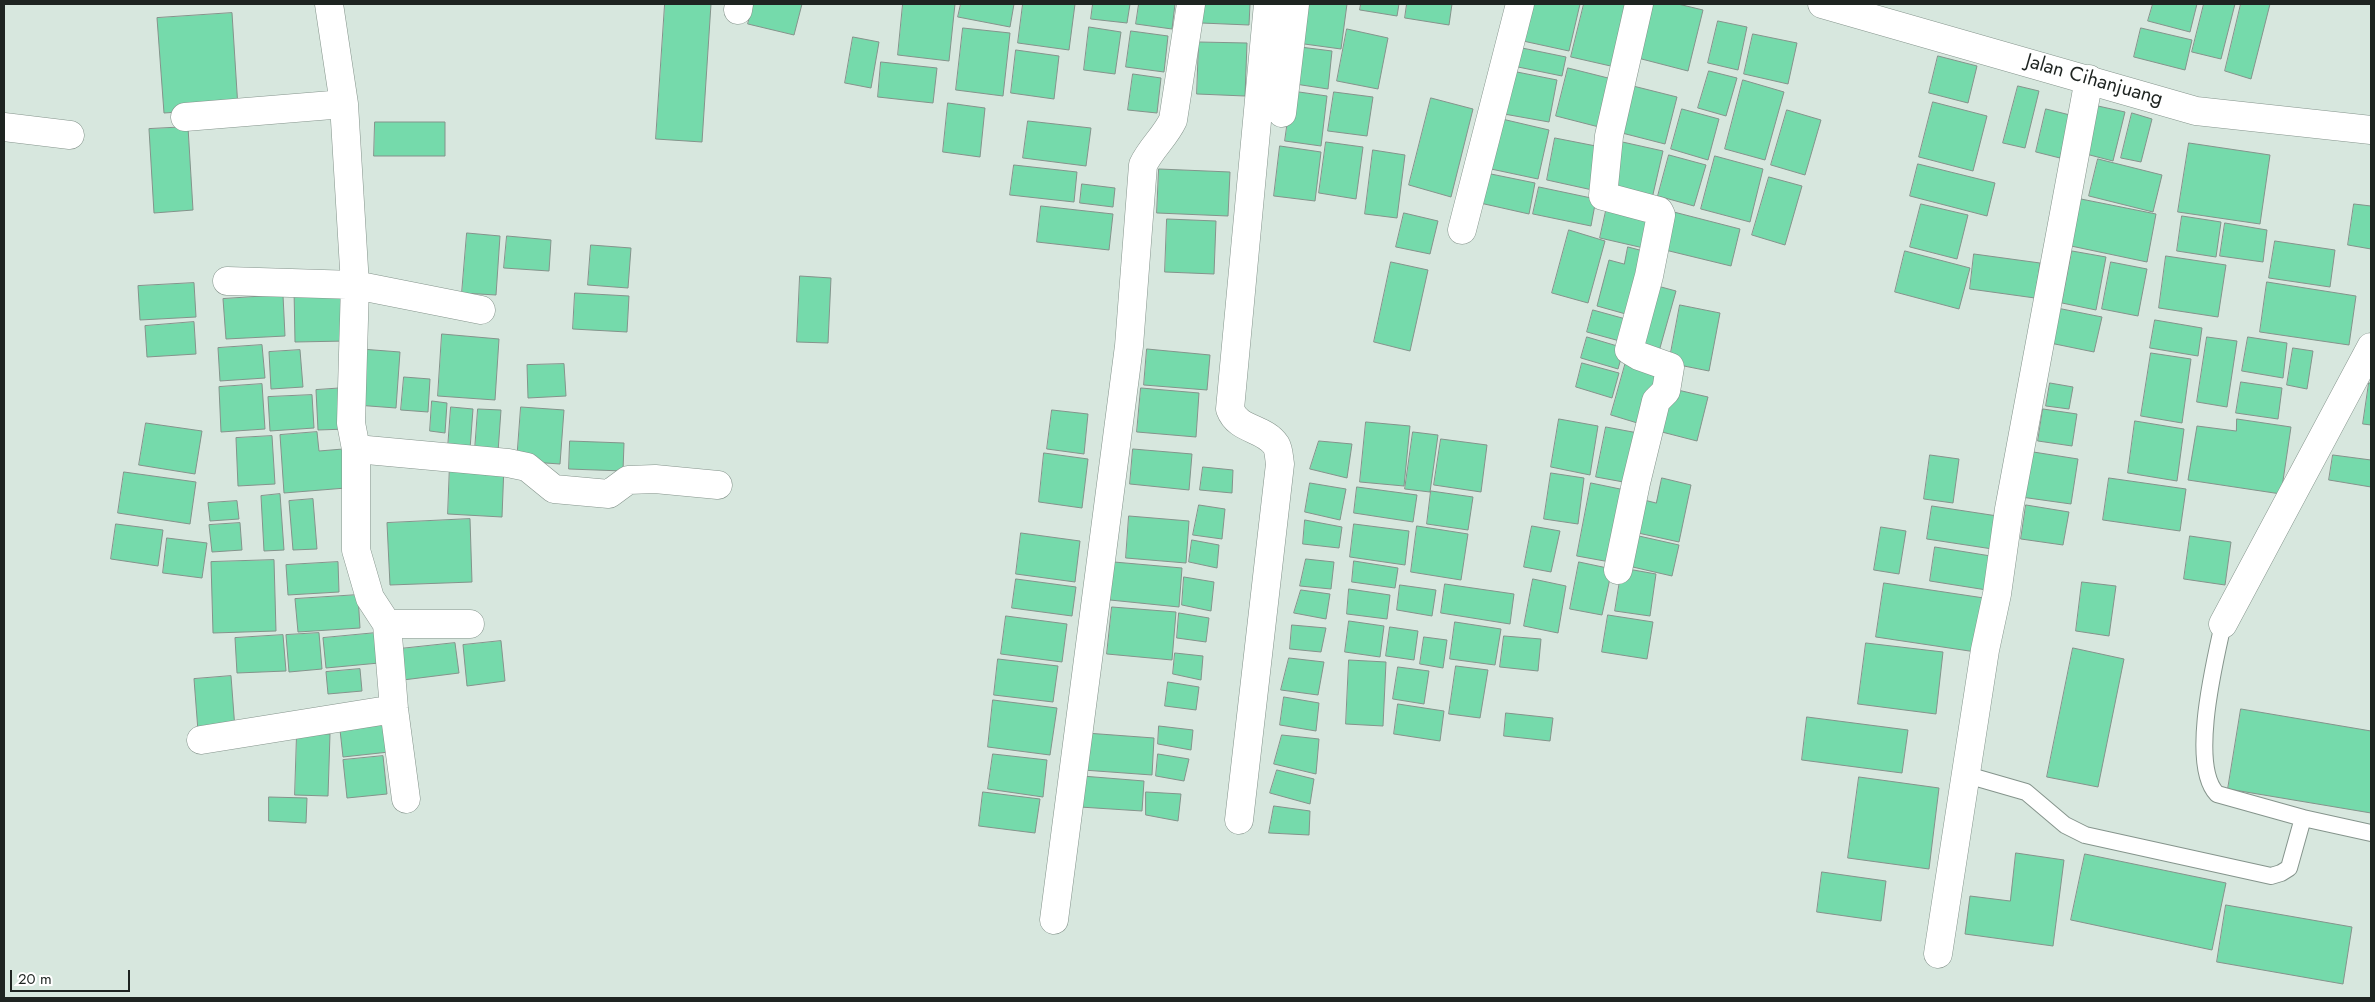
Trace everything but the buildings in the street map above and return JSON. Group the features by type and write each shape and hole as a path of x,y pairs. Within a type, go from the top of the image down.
{"street":[{"path":"329,4 344,104 354,285 351,423 356,449 356,550 370,598 387,624 394,709 406,799"},
{"path":"1054,920 1129,346 1143,165 1149,150 1168,132 1173,120 1191,4"},
{"path":"1240,820 1280,464 1277,446 1270,437 1233,419 1230,409 1268,4"},
{"path":"1282,113 1294,4"},
{"path":"1462,230 1520,4"},
{"path":"1618,570 1636,482 1656,401 1666,391 1670,367 1628,350 1650,276 1661,215 1659,210 1602,196 1609,136 1639,4"},
{"name":"Jalan Cihanjuang","path":"1822,4 2196,111 2371,130"},
{"path":"1938,954 1985,650 1997,594 2009,509 2089,79"},
{"path":"186,117 344,104"},
{"path":"4,127 70,135"},
{"path":"227,281 354,285 481,310"},
{"path":"2222,624 2371,347"},
{"path":"356,449 508,463 527,467 554,489 609,494 628,480 655,479 718,485"},
{"path":"387,624 470,624"},
{"path":"201,740 394,709"}],"lane":[{"path":"2222,624 2203,741 2210,784 2217,794 2303,818 2371,833"},
{"path":"1967,775 2026,792 2065,825 2085,835 2271,876 2281,874 2289,868 2303,818"}]}
